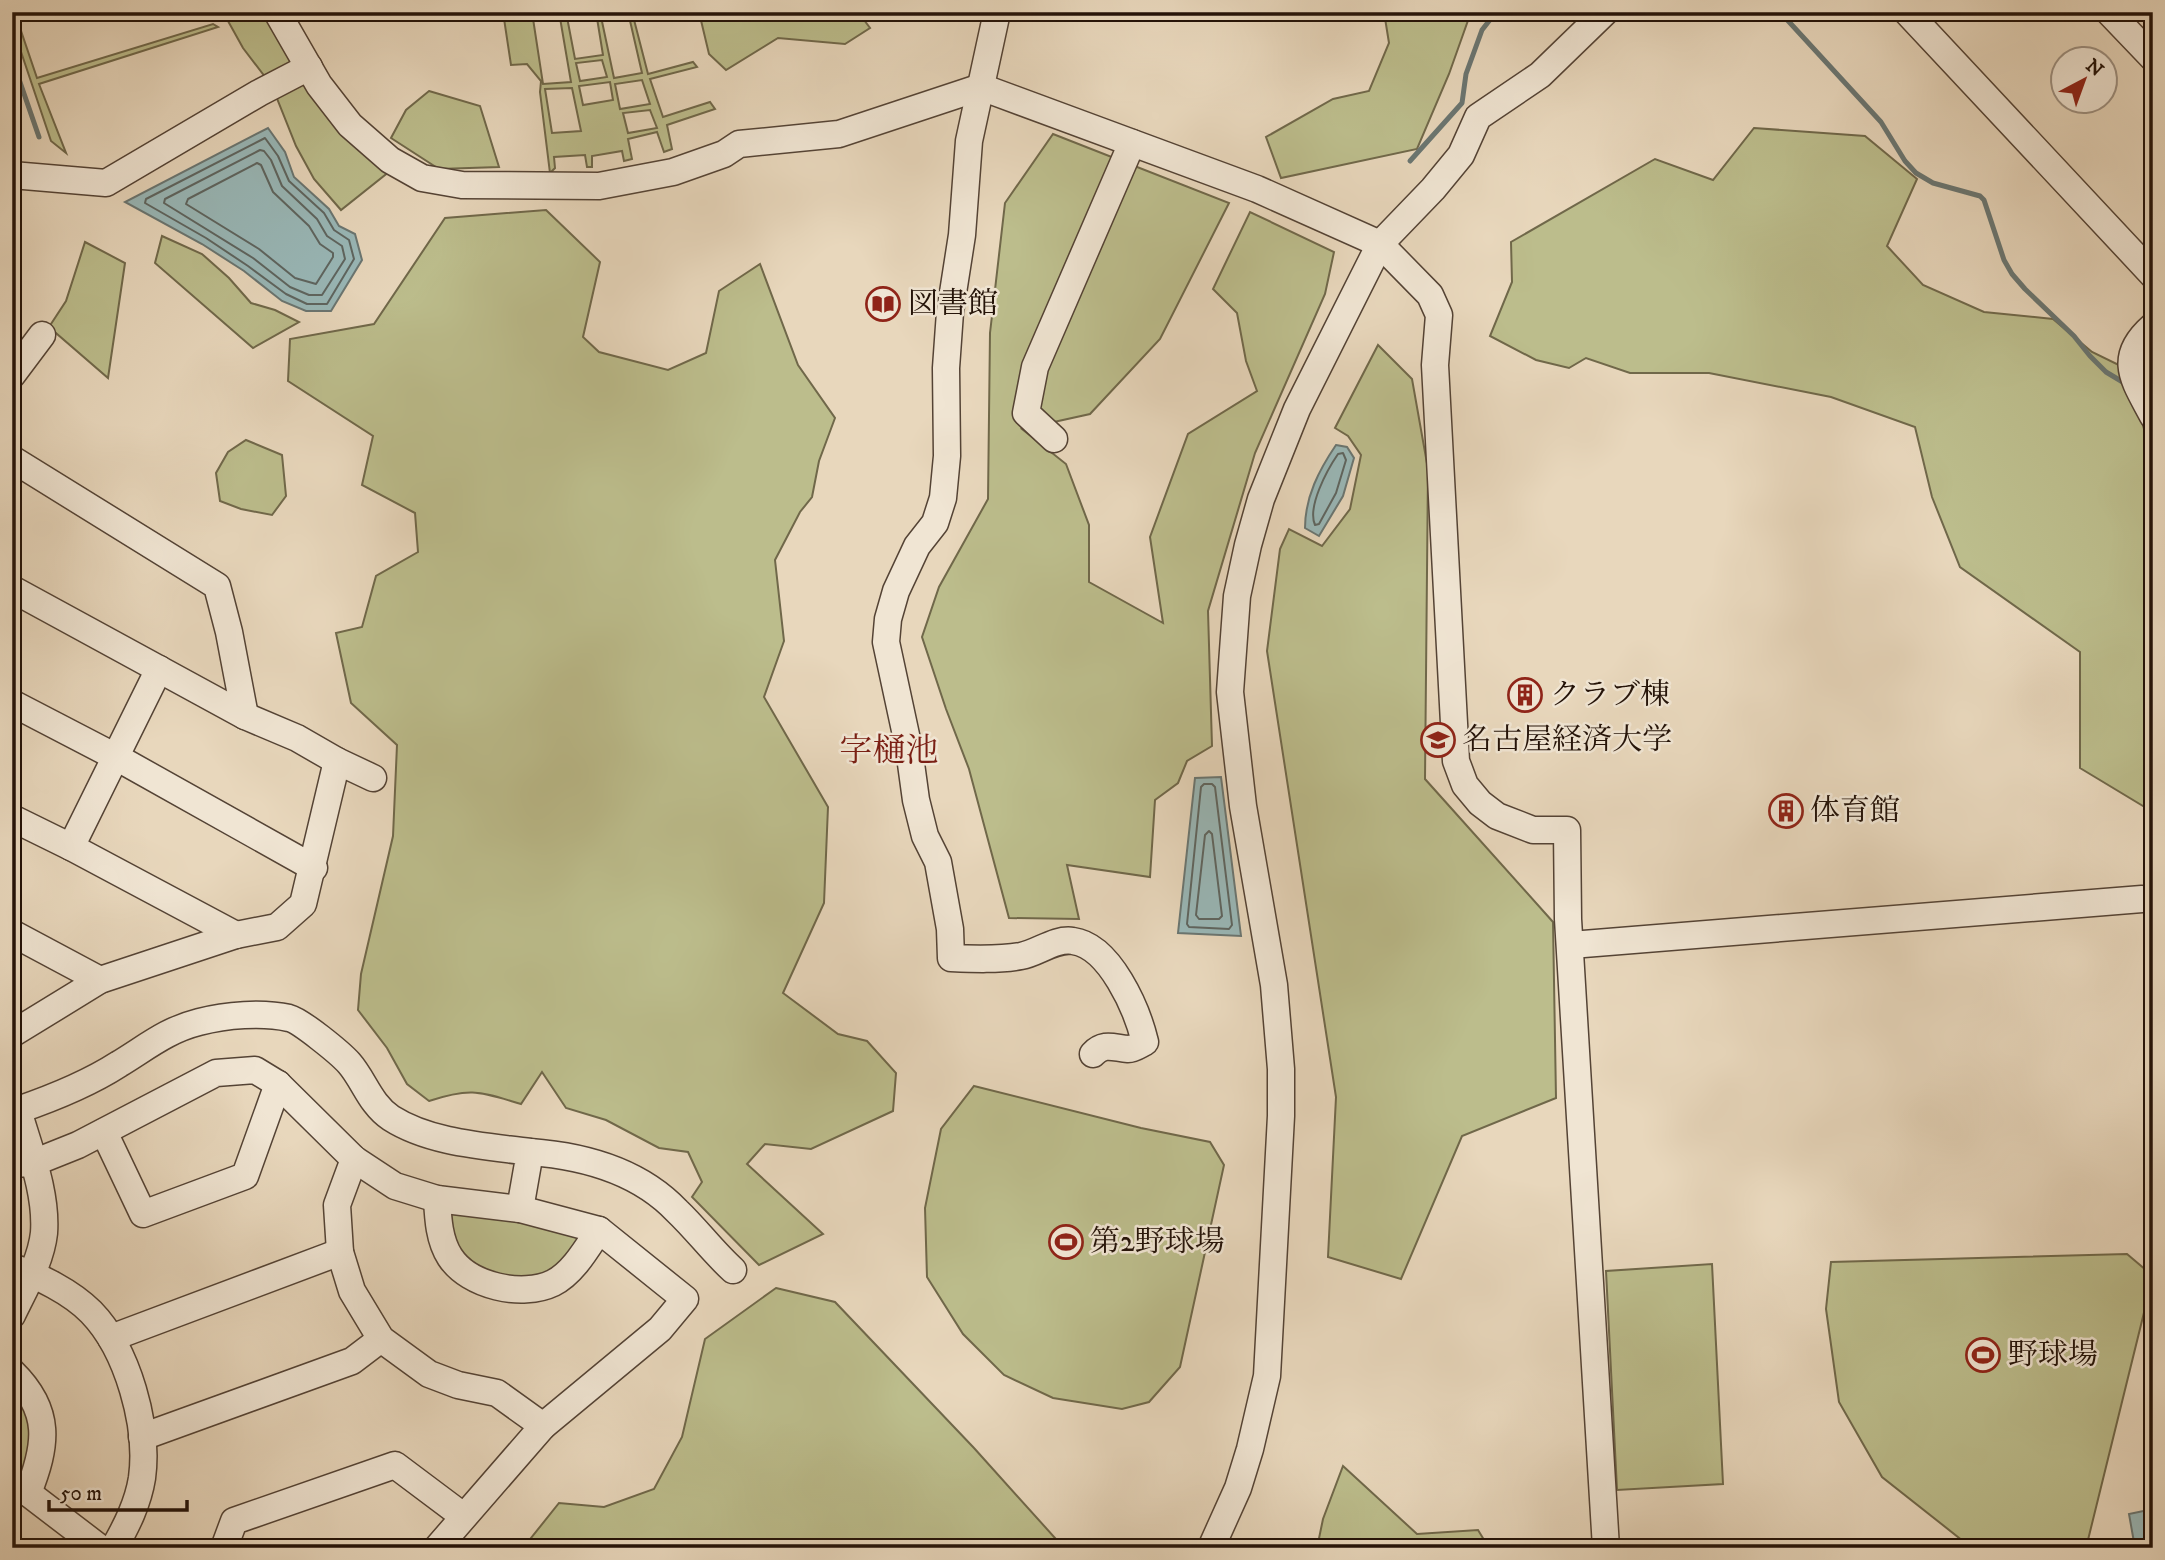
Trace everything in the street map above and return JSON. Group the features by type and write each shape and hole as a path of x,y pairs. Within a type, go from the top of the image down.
{"street":[{"path":"277,12 309,66 350,125 390,160 422,178 462,185 611,184 673,172 724,154 739,144 839,134 981,87 1256,189 1380,244 1430,295 1438,316 1435,365 1456,761 1465,785 1480,803 1497,816 1533,830 1567,830 1569,919 1606,1548"},
{"path":"997,12 969,141 962,235 950,312 946,368 947,456 943,498 935,523 917,546 896,591 888,619 886,642 909,749 916,800 925,836 938,862 950,929 951,958 1023,956 1071,940 1092,948 1111,966 1145,1042 1131,1049 1111,1045 1098,1048 1093,1054"},
{"path":"1211,1548 1242,1475 1267,1376 1281,1116 1281,1069 1274,985 1243,806 1230,692 1237,596 1251,534 1261,499 1321,358 1380,244 1433,189 1461,155 1478,117 1540,75 1605,12"},
{"path":"1907,12 2153,275"},
{"path":"2109,12 2153,58"},
{"path":"12,175 106,184 309,66"},
{"path":"1054,439 1026,413 1035,367 1132,143"},
{"path":"2153,326 2130,355 2133,376 2153,416"},
{"path":"12,375 42,335"},
{"path":"12,459 217,586 245,716"},
{"path":"12,589 245,716 297,738 373,778"},
{"path":"71,847 159,669"},
{"path":"12,703 116,757 314,867"},
{"path":"12,1034 100,980 236,935 277,927 292,915 303,904 314,867 337,761"},
{"path":"12,818 236,935"},
{"path":"1571,945 2142,899"},
{"path":"12,933 100,980"},
{"path":"12,1315 22,1270 44,1234 42,1206 23,1164 18,1110 54,1098 119,1064 154,1040 180,1028 246,1015 291,1019 322,1040 350,1064 366,1091 386,1114 402,1124 455,1140 556,1154 633,1177 656,1192 676,1210 733,1270"},
{"path":"23,1164 78,1146 216,1073 255,1070 278,1084 354,1159 395,1186 437,1199 520,1209 599,1230 685,1299 660,1329 543,1426 437,1548"},
{"path":"104,1132 143,1214 245,1176 278,1084"},
{"path":"520,1209 530,1152"},
{"path":"354,1159 337,1205 340,1252 352,1291 381,1339 429,1374 458,1385 497,1393 543,1426"},
{"path":"437,1199 438,1226 450,1257 472,1277 501,1289 527,1289 554,1282 578,1261 599,1230"},
{"path":"111,1338 340,1252"},
{"path":"22,1270 63,1291 90,1311 111,1338 126,1367 142,1437 142,1477 132,1517 114,1548"},
{"path":"142,1437 352,1361 381,1339"},
{"path":"12,1372 27,1386 38,1405 43,1424 44,1444 40,1463 20,1489 100,1548"},
{"path":"224,1548 234,1521 395,1465 463,1516"}],"green space":[{"path":"12,12 37,12 17,19 37,78 213,24 218,27 39,84 66,153 51,141 12,25"},
{"path":"223,12 277,12 390,171 341,210 314,179 296,146 272,86 243,48"},
{"path":"503,12 532,12 543,84 571,82 559,12 566,12 575,59 603,55 596,12 600,12 614,78 642,73 628,12 632,12 648,74 693,62 697,67 650,79 663,117 710,102 715,109 667,125 672,149 664,152 657,132 628,139 632,159 624,161 622,151 592,156 592,167 587,167 585,155 554,157 555,168 550,173 541,81 527,64 511,65","holes":["602,60 607,77 580,81 576,63","642,80 650,104 620,109 615,84","610,82 613,100 583,105 579,86","572,88 581,131 552,133 545,89","650,110 657,128 628,133 623,113"]},
{"path":"699,12 858,12 870,28 845,44 778,38 726,70 709,54"},
{"path":"1384,12 1471,12 1449,74 1417,149 1281,178 1266,137 1333,99 1369,91 1389,43"},
{"path":"429,91 480,106 499,167 439,169 391,138 406,110"},
{"path":"1754,128 1865,136 1917,179 1887,246 1923,285 1984,312 2053,319 2092,352 2127,369 2148,443 2153,451 2153,812 2080,768 2080,652 1960,567 1932,497 1915,427 1831,397 1709,373 1630,373 1586,358 1569,368 1536,360 1490,336 1512,282 1511,242 1655,159 1713,180"},
{"path":"1053,134 1229,203 1160,339 1090,414 1022,429 1066,464 1089,525 1089,582 1163,623 1150,537 1188,434 1257,391 1246,361 1237,313 1213,289 1250,212 1334,252 1325,294 1255,453 1208,611 1212,746 1187,761 1178,783 1155,800 1150,877 1067,865 1079,919 1009,918 969,769 922,637 939,587 988,499 990,333 1005,203"},
{"path":"546,210 600,262 583,337 599,352 668,370 706,353 719,291 760,264 798,365 835,418 819,461 812,497 800,512 775,560 784,641 764,697 828,807 824,903 783,993 838,1034 867,1041 896,1073 893,1111 811,1149 765,1144 747,1164 823,1234 759,1265 692,1197 702,1182 688,1152 659,1148 606,1120 566,1108 542,1072 521,1104 476,1093 456,1094 429,1101 407,1084 387,1048 358,1010 361,974 393,836 397,745 351,703 336,633 362,627 376,576 418,552 415,513 362,485 373,436 288,381 290,339 374,324 445,218"},
{"path":"162,236 202,254 229,278 251,303 275,310 299,322 253,348 155,263"},
{"path":"85,242 125,263 108,378 49,327 66,301"},
{"path":"1378,345 1412,379 1428,469 1425,779 1553,922 1556,1098 1462,1136 1401,1279 1328,1257 1336,1097 1267,651 1280,549 1289,529 1322,546 1350,509 1361,455 1348,436 1335,428"},
{"path":"246,440 282,455 286,496 272,515 241,509 220,501 216,473 228,452"},
{"name":"第2野球場","path":"974,1086 1141,1128 1210,1142 1224,1165 1180,1367 1149,1402 1122,1409 1053,1398 1004,1375 963,1334 927,1277 925,1208 941,1129"},
{"path":"446,1207 546,1224 585,1241 548,1277 504,1282 458,1253"},
{"name":"野球場","path":"2127,1254 2153,1276 2086,1548 1997,1548 1963,1541 1882,1477 1839,1402 1826,1309 1831,1262"},
{"path":"1712,1264 1723,1484 1617,1490 1606,1271"},
{"path":"776,1288 835,1302 974,1448 1064,1548 523,1548 559,1503 604,1507 654,1489 682,1437 705,1339"},
{"path":"12,1380 33,1406 26,1488 12,1481"},
{"path":"1343,1466 1417,1534 1478,1530 1489,1548 1317,1548 1323,1519"}],"water":[{"path":"268,128 285,152 294,177 329,209 339,226 355,234 362,260 331,311 306,311 282,301 244,271 202,244 125,202"},
{"path":"1336,445 1347,447 1354,458 1343,496 1319,536 1305,528 1307,505 1319,474"},
{"path":"1221,777 1241,936 1178,933 1195,778"},
{"path":"2153,1509 2153,1548 2135,1548 2129,1514"}],"waterway":[{"path":"1410,161 1462,103 1466,74 1482,30 1496,12"},
{"path":"1780,12 1881,122 1905,161 1916,173 1933,183 1980,196 1984,200 2004,260 2012,274 2106,372 2126,384"},
{"path":"12,59 39,137"},
{"path":"2143,421 2153,437"}],"place":[{"name":"図書館","path":"883,304"},
{"name":"クラブ棟","path":"1525,695"},
{"name":"名古屋経済大学","path":"1438,740"},
{"name":"体育館","path":"1786,811"},
{"name":"第2野球場","path":"1066,1242"},
{"name":"野球場","path":"1983,1355"}],"district":[{"name":"字樋池","path":"889,751"}]}
